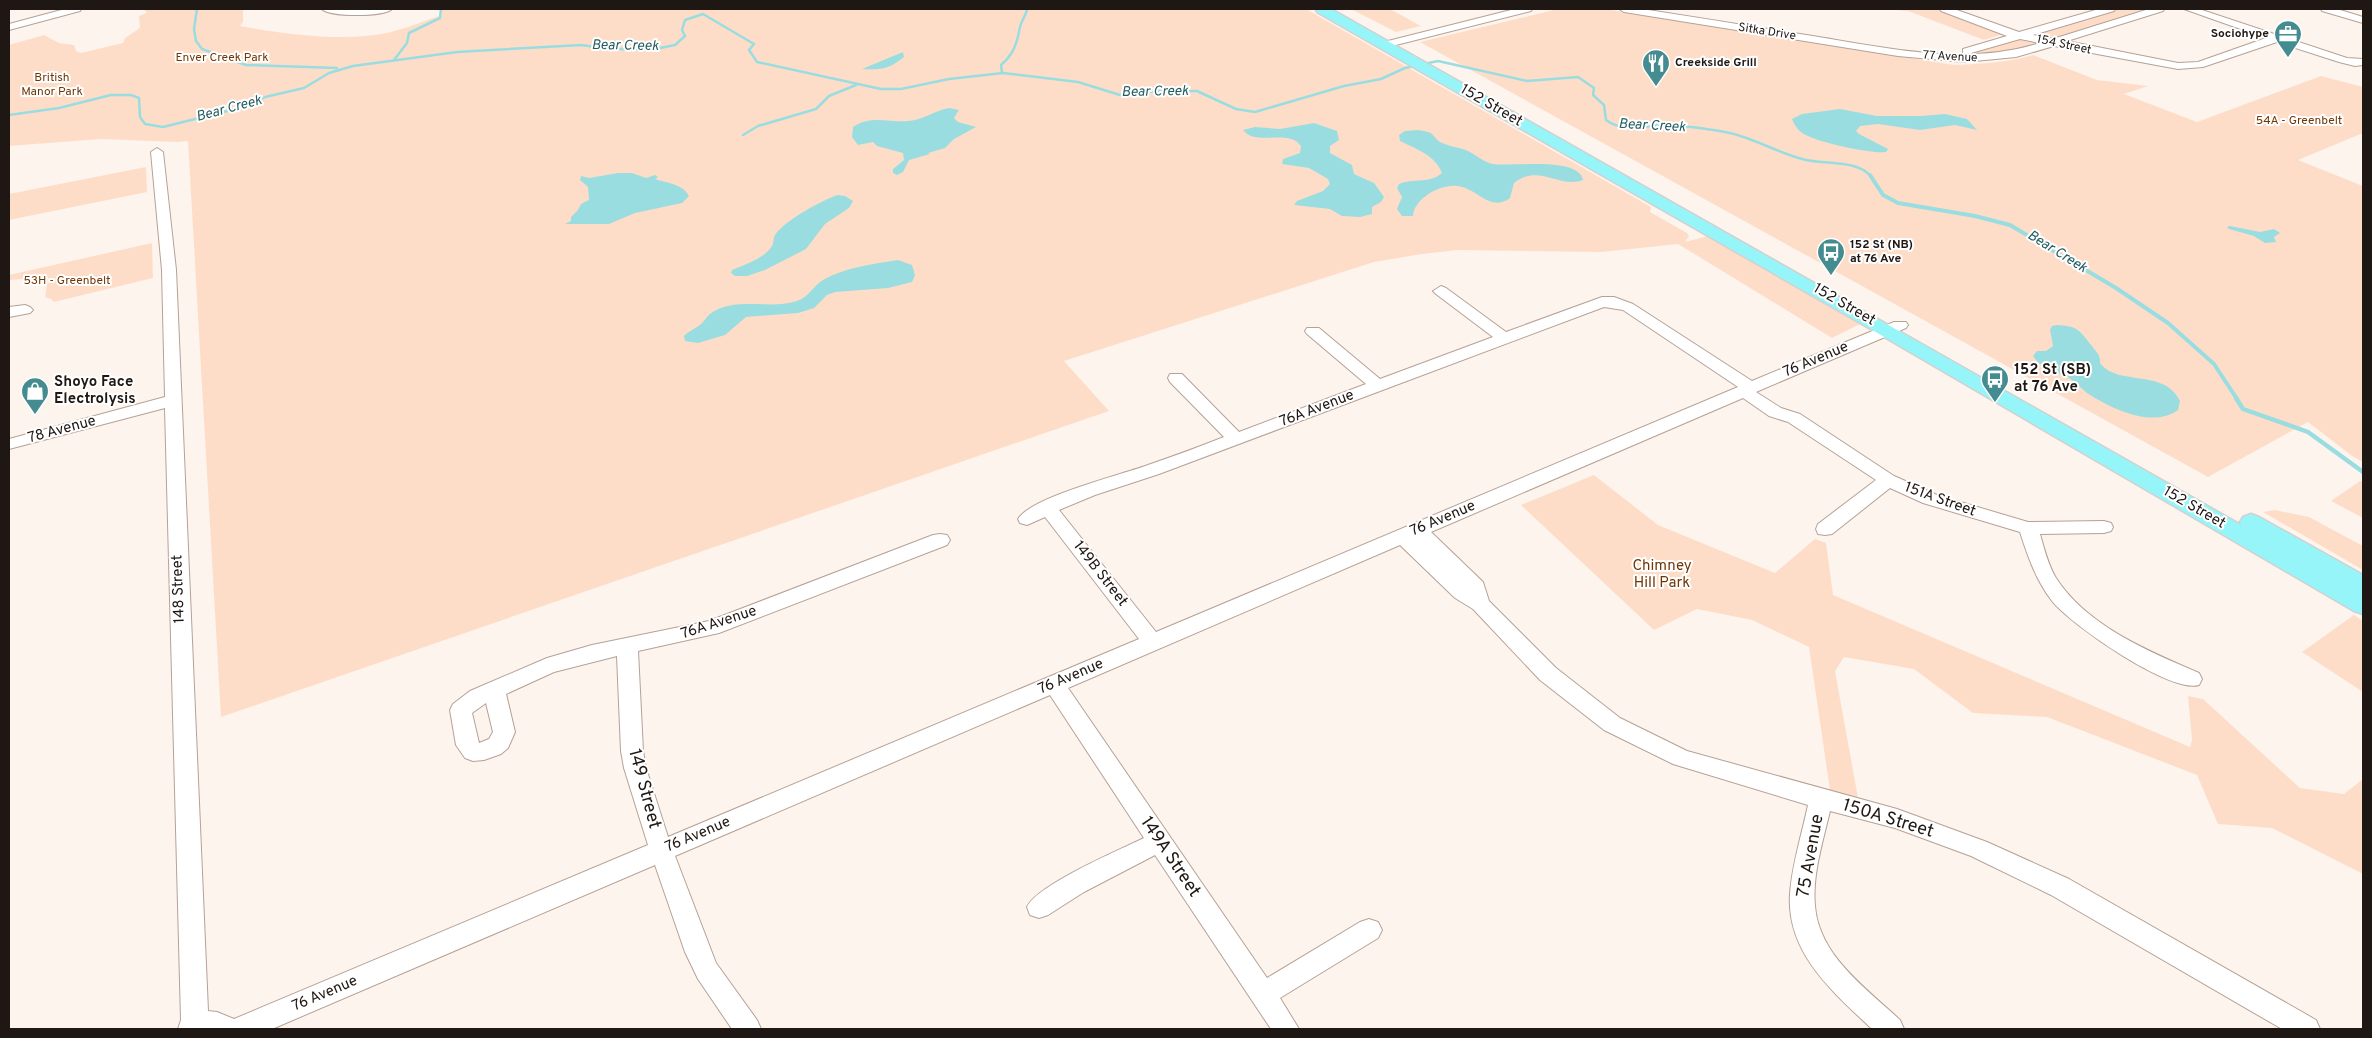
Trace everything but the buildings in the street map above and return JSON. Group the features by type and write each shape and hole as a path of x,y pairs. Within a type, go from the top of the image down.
{"main road":[{"name":"152 Street","path":"1322,9 1430,64 1893,328 2363,605"},
{"name":"152 Street","path":"1337,9 1390,43 1408,58 1430,64"},
{"name":"152 Street","path":"1893,328 2363,586"}],"street":[{"path":"9,27 76,9"},
{"path":"327,9 354,12 387,9"},
{"path":"1390,43 1527,9"},
{"name":"Sitka Drive","path":"1624,9 1910,55"},
{"name":"154 Street","path":"1945,9 2020,36 2138,60 2186,67 2199,65 2277,38"},
{"path":"2067,9 2086,16"},
{"name":"77 Avenue","path":"1910,55 1972,50 2110,9"},
{"name":"77 Avenue","path":"1910,55 1952,59 1990,58 2016,54 2159,9"},
{"path":"2189,9 2359,63"},
{"path":"2326,9 2363,20"},
{"name":"148 Street","path":"157,152 169,270 193,1028"},
{"path":"1441,292 1504,338"},
{"name":"76A Avenue","path":"1027,519 1047,506 1236,439 1596,304 1604,296"},
{"name":"151A Street","path":"1604,296 1628,307 1750,388 1776,412 1794,418 1888,480 1944,504 2028,528 2104,527"},
{"path":"9,312 25,310"},
{"name":"76 Avenue","path":"242,1029 1893,328"},
{"path":"1314,331 1378,386"},
{"path":"1176,378 1236,439"},
{"name":"78 Avenue","path":"9,444 174,400"},
{"path":"1824,529 1888,480"},
{"name":"149B Street","path":"1047,506 1153,642"},
{"path":"2028,528 2048,582 2076,613 2137,655 2191,679"},
{"name":"150A Street","path":"1409,533 1462,593 1480,604 1548,674 1612,724 1682,758 1906,822 1979,849 2052,883 2307,1029"},
{"name":"76A Avenue","path":"494,690 556,663 592,653 712,628 940,540"},
{"name":"149 Street","path":"627,647 633,760 662,851 698,952 707,971 748,1029"},
{"name":"149A Street","path":"1054,684 1286,1029"},
{"name":"75 Avenue","path":"1821,799 1803,890 1804,920 1817,952 1828,967 1891,1029"},
{"path":"1039,908 1075,884 1160,841"},
{"path":"1263,994 1369,930"},
{"path":"193,1028 207,1023 217,1024 225,1029"}],"green space":[{"path":"144,9 243,9 243,22 240,26 314,36 352,37 387,33 408,27 442,15 440,9 1306,9 1651,207 1650,212 1687,233 1689,236 1685,242 1708,236 1860,324 1832,338 1678,244 1601,252 1457,250 1374,262 1064,361 1109,411 221,717 188,141 101,139 9,146 9,45 44,35 59,43 74,45 76,51 81,53 123,43 125,38 140,28 139,16 147,13"},
{"path":"1351,9 1390,9 1421,26 1396,32"},
{"name":"54A - Greenbelt","path":"1558,9 1605,9 1954,65 1996,62 2033,55 2097,80 2148,86 2124,94 2197,122 2321,76 2363,87 2363,133 2298,160 2363,186 2363,462 2352,456 2308,422 2208,477 1420,42"},
{"path":"1882,9 1936,9 2003,34 1984,40 1908,11"},
{"path":"2116,9 2152,9 2053,40 2037,34"},
{"path":"2016,39 2040,44 2012,53 1952,55 1979,51"},
{"path":"146,167 147,192 9,220 9,194"},
{"name":"53H - Greenbelt","path":"152,243 153,278 54,302 45,297 48,277 9,280 9,275"},
{"name":"Chimney Hill Park","path":"1594,475 1658,525 1775,573 1815,539 1826,543 1833,595 2190,747 2192,740 2188,696 2203,699 2300,788 2344,794 2363,779 2363,874 2272,828 2218,824 2197,775 2047,717 1973,713 1914,669 1844,657 1835,671 1858,798 1830,790 1809,647 1752,620 1697,609 1654,630 1521,505"},
{"path":"2360,481 2363,482 2363,518 2331,501"},
{"path":"2275,510 2309,517 2363,546 2363,570 2263,512"},
{"path":"2354,615 2363,621 2363,692 2302,652"}],"water":[{"path":"903,52 904,57 894,64 880,69 862,69"},
{"path":"949,108 959,110 954,118 958,122 976,127 954,139 945,148 909,160 903,172 897,175 893,173 893,169 904,160 903,153 877,146 873,142 858,145 852,137 853,127 861,123 876,120 915,120"},
{"path":"1840,109 1877,116 1945,114 1967,119 1977,130 1955,125 1920,130 1878,124 1860,126 1856,131 1859,134 1888,149 1886,152 1879,152 1815,139 1800,131 1792,119 1802,114"},
{"path":"1314,123 1337,131 1339,140 1330,146 1330,153 1352,165 1354,174 1374,183 1384,197 1381,202 1372,207 1372,214 1360,217 1342,216 1330,209 1294,205 1297,201 1323,191 1330,184 1328,179 1309,168 1282,164 1283,159 1300,153 1301,146 1295,141 1288,138 1256,137 1249,135 1243,130 1255,127 1280,129"},
{"path":"1418,130 1430,133 1440,142 1466,150 1489,163 1502,165 1558,165 1579,173 1583,180 1574,182 1532,175 1523,177 1514,183 1510,198 1496,203 1464,187 1443,187 1423,199 1414,210 1413,216 1402,216 1397,209 1402,197 1397,188 1399,184 1432,179 1442,173 1430,157 1400,141 1399,135 1405,131"},
{"path":"618,173 632,173 646,178 655,175 658,177 655,179 679,186 689,196 682,203 635,213 609,224 565,224 571,221 571,217 581,204 589,200 588,187 580,180 581,176 589,178"},
{"path":"838,195 845,196 853,201 849,208 825,224 806,249 765,270 747,276 735,276 731,273 732,270 754,261 769,250 775,235 786,224 813,206"},
{"path":"2227,227 2260,232 2274,229 2280,233 2274,237 2276,242 2265,243 2254,236"},
{"path":"898,260 912,265 915,275 912,282 888,288 835,292 827,295 814,308 798,313 746,317 725,335 698,343 685,341 684,336 700,325 710,314 720,309 741,304 775,304 797,301 805,297 823,280 841,272"},
{"path":"2052,326 2070,326 2078,330 2098,354 2100,363 2108,370 2129,377 2153,381 2173,391 2180,401 2178,410 2168,415 2144,417 2119,410 2096,399 2069,378 2040,364 2033,356 2037,351 2046,351 2053,346 2050,330"}],"waterway":[{"path":"197,9 194,29 196,41 202,49 246,65 337,68"},
{"path":"394,60 407,43 409,33 440,18 441,9"},
{"path":"1002,73 1001,65 1014,48 1027,9"},
{"name":"Bear Creek","path":"9,115 59,108 111,95 131,95 139,98 140,117 145,124 163,127 247,106 265,97 304,88 329,73 353,66 457,52 581,45 611,49 655,49 675,45 685,36 682,30 685,20 703,14 754,44 749,50 757,62 881,89 901,89 949,79 1003,73 1078,82 1120,95 1157,91 1197,91 1236,109 1255,112 1344,86 1381,79 1405,68 1438,61 1527,81 1578,77 1594,88 1593,95 1604,105 1606,120 1622,127 1673,125 1723,132 1749,139 1806,160 1850,165 1859,168 1871,177"},
{"path":"743,135 758,126 816,109 829,96 856,85"},
{"name":"Bear Creek","path":"1870,175 1883,195 1898,203 1975,216 2010,225 2116,288 2168,323 2214,364 2237,399"},
{"name":"Bear Creek","path":"2236,398 2243,409 2308,432 2363,472"}],"place":[{"name":"Sociohype","path":"2288,58"},
{"name":"Creekside Grill","path":"1656,87"},
{"name":"152 St (NB) at 76 Ave","path":"1831,276"},
{"name":"152 St (SB) at 76 Ave","path":"1995,403"},
{"name":"Shoyo Face Electrolysis","path":"35,415"}],"park label":[{"name":"Enver Creek Park","path":"222,58"},
{"name":"British Manor Park","path":"52,85"}]}
